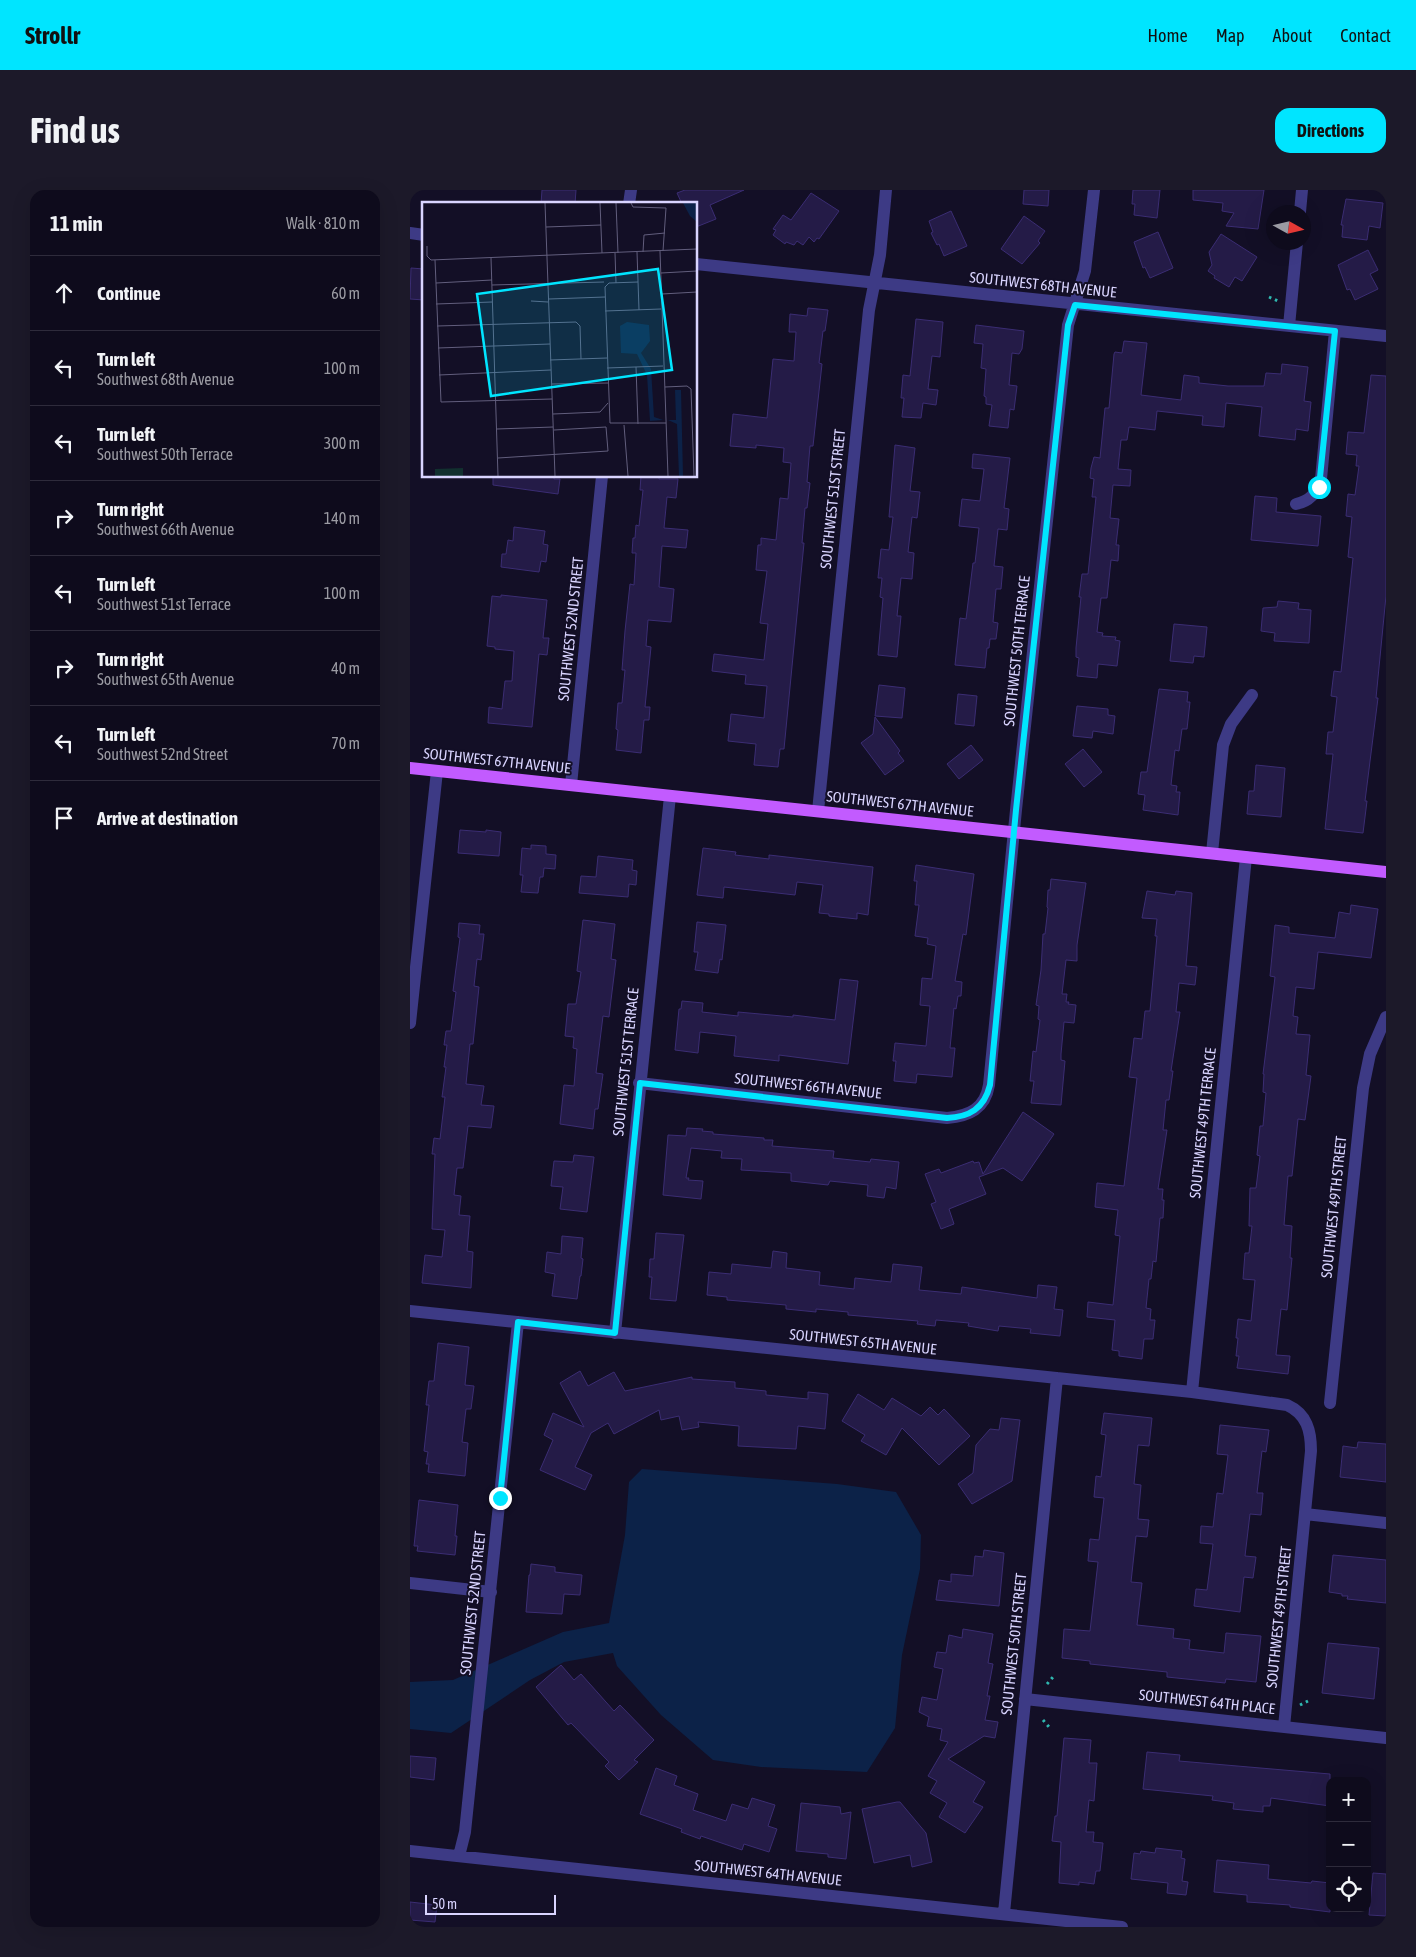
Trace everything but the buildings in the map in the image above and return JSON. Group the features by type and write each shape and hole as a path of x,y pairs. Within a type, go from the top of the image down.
{"main road":[{"name":"SOUTHWEST 67TH AVENUE","path":"410,768 1386,872"}],"street":[{"name":"SOUTHWEST 51ST STREET","path":"818,811 868,310 880,255 886,190"},
{"name":"SOUTHWEST 50TH TERRACE","path":"972,1112 982,1102 990,1085 1014,832 1068,325 1085,271 1094,190"},
{"path":"1301,205 1302,190"},
{"path":"1288,326 1296,250"},
{"name":"SOUTHWEST 68TH AVENUE","path":"698,264 1386,336"},
{"path":"1296,504 1316,493 1321,479 1335,331"},
{"name":"SOUTHWEST 52ND STREET","path":"571,785 602,478"},
{"path":"1212,853 1225,739 1231,724 1252,695"},
{"path":"410,1023 437,771"},
{"name":"SOUTHWEST 51ST TERRACE","path":"615,1333 670,796"},
{"name":"SOUTHWEST 49TH TERRACE","path":"1192,1392 1246,857"},
{"name":"SOUTHWEST 49TH STREET","path":"1330,1403 1363,1088 1370,1054 1386,1017"},
{"name":"SOUTHWEST 66TH AVENUE","path":"640,1083 939,1117 960,1117 972,1112"},
{"name":"SOUTHWEST 65TH AVENUE","path":"410,1311 1282,1403 1294,1408 1306,1422"},
{"name":"SOUTHWEST 52ND STREET","path":"459,1856 465,1832 518,1322"},
{"name":"SOUTHWEST 50TH STREET","path":"1004,1913 1057,1378"},
{"name":"SOUTHWEST 49TH STREET","path":"1284,1726 1311,1452 1310,1434 1306,1422"},
{"path":"1305,1514 1386,1523"},
{"path":"410,1583 490,1592"},
{"name":"SOUTHWEST 64TH PLACE","path":"1025,1699 1386,1738"},
{"name":"SOUTHWEST 64TH AVENUE","path":"410,1851 1122,1927"}],"path":[{"path":"1270,297 1278,302"},
{"path":"1047,1684 1053,1677"},
{"path":"1300,1705 1308,1701"},
{"path":"1043,1720 1049,1727"}],"water":[{"path":"642,1469 837,1484 896,1492 921,1535 920,1569 902,1655 895,1728 867,1772 761,1767 713,1760 661,1715 617,1666 613,1653 564,1662 530,1680 451,1733 410,1729 410,1682 453,1680 563,1632 609,1623 625,1535 629,1482"}],"route":[{"path":"500,1498 518,1322 615,1333 640,1083 947,1118 960,1117 972,1112 986,1095 990,1085 1016,810 1068,325 1075,305 1335,331 1319,487"}]}
